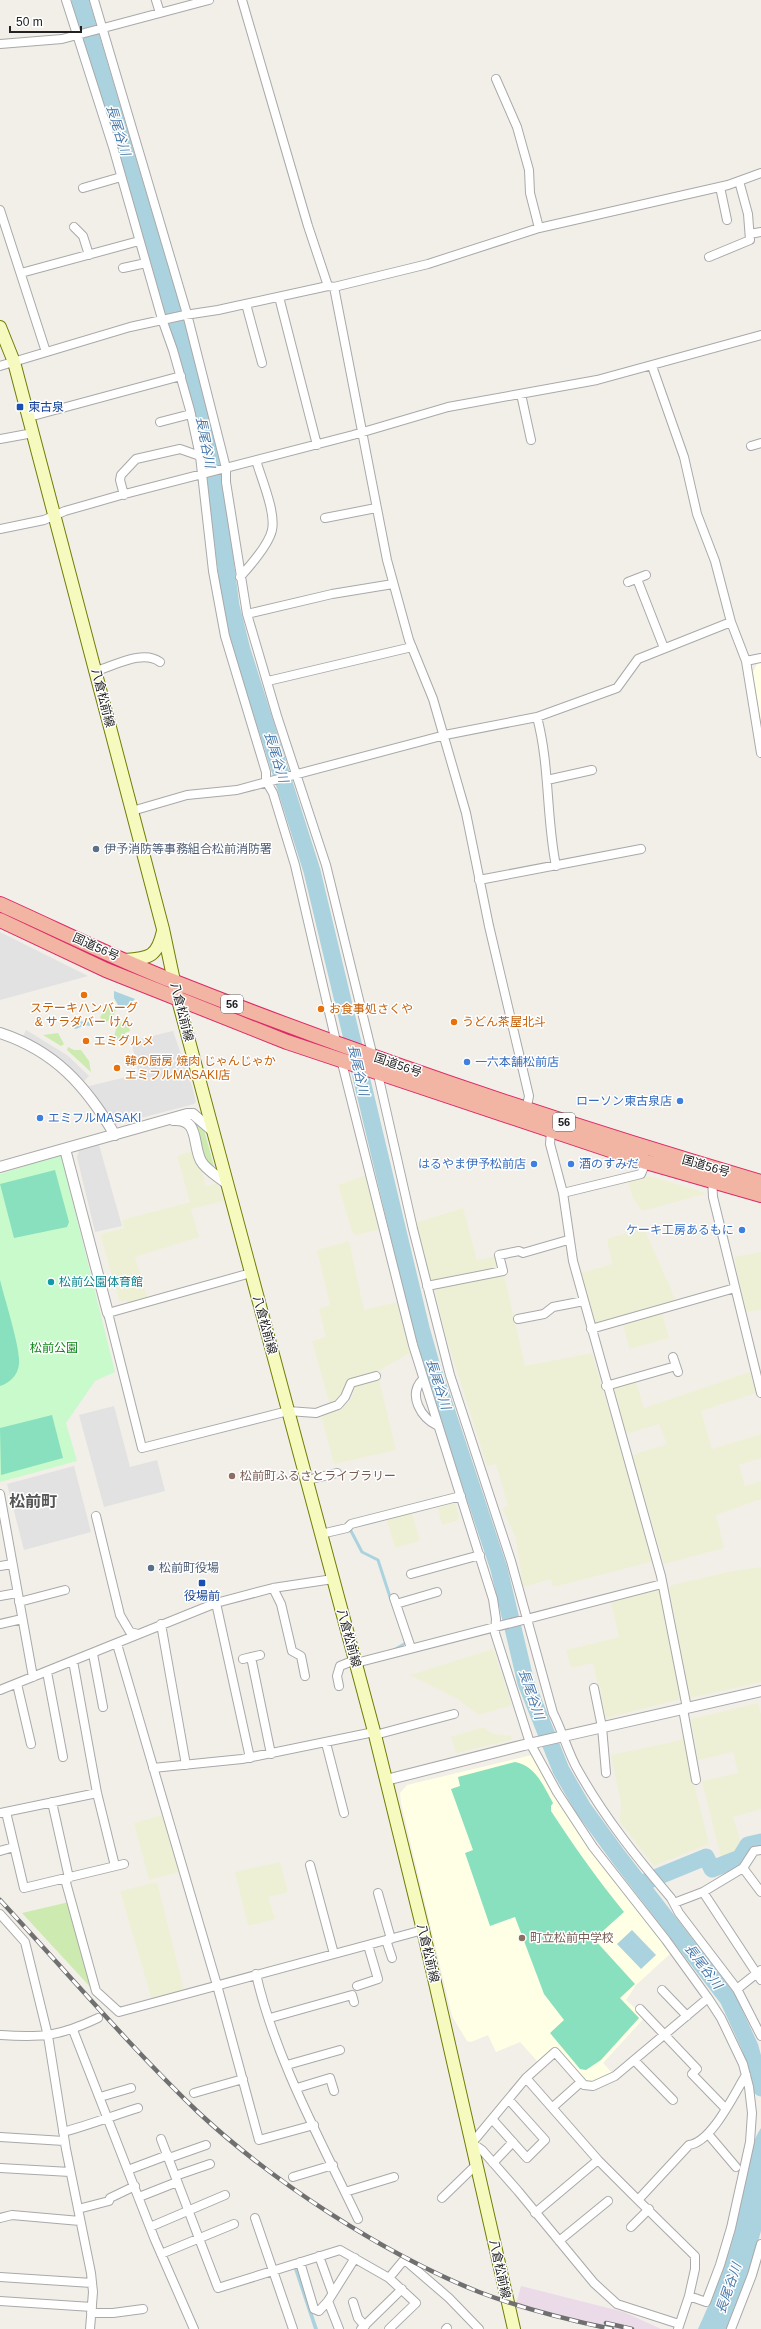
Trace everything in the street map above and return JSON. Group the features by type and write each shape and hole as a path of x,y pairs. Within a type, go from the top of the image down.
{"highway":[{"name":"国道56号","path":"0,904 174,982 371,1056 524,1116 552,1131 646,1162 712,1175 761,1182"},
{"name":"国道56号","path":"0,920 106,970 178,1000 343,1062 524,1116 712,1175 761,1195"}],"main road":[{"name":"八倉松前線","path":"0,326 14,362 29,417 163,929 178,1000 375,1734 423,1930 514,2329"},
{"path":"125,960 142,959 153,954 160,944 163,929"}],"street":[{"path":"66,0 90,72 181,376 200,456 213,571 225,636 268,781 295,865 413,1345 480,1555 493,1599 497,1626 496,1633 531,1743 589,1842 708,1998 733,2041 746,2075 752,2113 750,2142 731,2228 706,2302 689,2296"},
{"path":"94,0 186,314 224,469 240,576 248,614 295,773 326,865 371,1056 450,1375 509,1554 524,1620 545,1677 548,1700 578,1770 608,1822 674,1903 737,1988 761,2036"},
{"path":"156,0 160,13"},
{"path":"0,44 62,39 209,0"},
{"path":"242,0 308,226 331,286 393,584 412,647 434,699 466,813 479,880 529,1096 524,1116"},
{"path":"496,79 518,127 529,170 530,192 539,228"},
{"path":"0,366 164,319 246,304 428,264 539,228 720,187 761,173"},
{"path":"83,188 121,177"},
{"path":"709,257 750,240 748,214 739,181"},
{"path":"720,187 727,220"},
{"path":"0,210 46,352"},
{"path":"74,227 83,236 89,255"},
{"path":"750,234 761,232"},
{"path":"21,273 140,241"},
{"path":"123,268 146,263"},
{"path":"279,297 317,445"},
{"path":"246,304 262,363"},
{"path":"0,529 44,520 54,515 124,494 317,445 448,407 574,386 652,366 761,335"},
{"path":"652,366 684,457 697,514 715,560 731,622 746,661 761,753"},
{"path":"29,417 181,376"},
{"path":"521,394 531,440"},
{"path":"160,422 191,414"},
{"path":"0,439 33,433"},
{"path":"751,446 761,443"},
{"path":"124,494 120,480 122,475 136,459 180,449 200,456"},
{"path":"240,576 251,566 272,532 270,508 256,460"},
{"path":"325,518 376,508"},
{"path":"628,582 646,575"},
{"path":"637,579 664,648"},
{"path":"248,614 332,594 393,584"},
{"path":"132,811 187,795 236,790 295,773 445,735 537,717 617,688 638,659 731,622"},
{"path":"268,681 412,647"},
{"path":"96,672 144,656 154,657 160,662"},
{"path":"746,661 761,658"},
{"path":"537,717 547,780 550,837 556,866"},
{"path":"547,780 592,770"},
{"path":"479,880 641,849"},
{"path":"0,1033 35,1049 67,1072 90,1097 114,1135"},
{"path":"0,1167 187,1114 193,1114 214,1132"},
{"path":"169,1120 182,1119 188,1122 192,1128 201,1161 227,1184"},
{"path":"552,1131 550,1144 562,1193 568,1240 606,1386 662,1584 685,1708 696,1780"},
{"path":"65,1149 142,1448 288,1411 316,1413 338,1405 345,1396 351,1383 376,1376"},
{"path":"562,1193 641,1174 646,1162"},
{"path":"712,1175 734,1288 761,1393"},
{"path":"427,1286 503,1271 498,1255 519,1251 523,1253 568,1240"},
{"path":"108,1313 251,1274"},
{"path":"591,1329 734,1288"},
{"path":"518,1319 544,1314 553,1307 584,1301"},
{"path":"606,1386 677,1369 673,1357"},
{"path":"423,1379 417,1385 416,1391 418,1406 425,1418 438,1426"},
{"path":"307,1480 337,1473"},
{"path":"0,1494 33,1677"},
{"path":"321,1534 347,1528 352,1524 461,1496"},
{"path":"96,1516 120,1615 130,1632 138,1634"},
{"path":"411,1574 480,1555"},
{"path":"0,1566 12,1564"},
{"path":"0,1690 216,1603 273,1588 333,1579"},
{"path":"339,1686 336,1676 340,1666 355,1661 524,1620 662,1584"},
{"path":"273,1588 282,1604 292,1651 301,1656 305,1676"},
{"path":"19,1602 65,1590"},
{"path":"0,1596 17,1592"},
{"path":"411,1648 395,1601 437,1592"},
{"path":"216,1603 250,1758"},
{"path":"0,1624 22,1619"},
{"path":"161,1624 186,1765"},
{"path":"117,1644 217,1984 259,2140 314,2125"},
{"path":"92,1654 104,1707"},
{"path":"260,1655 247,1658 271,1754"},
{"path":"73,1661 97,1793 115,1866"},
{"path":"47,1672 63,1757"},
{"path":"17,1684 31,1744"},
{"path":"594,1688 602,1727 606,1773"},
{"path":"386,1780 531,1743 761,1691"},
{"path":"153,1768 250,1758 375,1734 454,1714"},
{"path":"326,1743 344,1813"},
{"path":"97,1793 3,1812 14,1847 24,1888 124,1864"},
{"path":"52,1802 67,1878 96,1991 119,2012 217,1984 423,1930"},
{"path":"0,1851 14,1847"},
{"path":"674,1903 703,1892 743,1868 754,1851 761,1850"},
{"path":"310,1866 334,1954"},
{"path":"743,1868 761,1892"},
{"path":"703,1892 759,1974 737,1988"},
{"path":"378,1894 392,1958"},
{"path":"1,1918 25,1942 48,2036 64,2141 92,2283 90,2329"},
{"path":"357,1986 378,1979 368,1945"},
{"path":"256,1974 270,2018 297,2088 358,2219"},
{"path":"662,1990 686,2016"},
{"path":"270,2018 352,1995 354,2002"},
{"path":"526,2078 598,2160 695,2256 695,2268 689,2296 679,2326 617,2304 594,2283 493,2163 472,2143 526,2078 555,2052 581,2082 589,2087 593,2086 616,2076 708,1998"},
{"path":"640,2009 697,2069 692,2074 725,2108"},
{"path":"1,2035 35,2037 48,2036 73,2030 98,2018"},
{"path":"73,2030 150,2227 194,2329"},
{"path":"288,2065 340,2050"},
{"path":"634,2060 673,2100"},
{"path":"638,2200 689,2145 696,2144 708,2134 746,2075"},
{"path":"297,2088 330,2078 334,2090"},
{"path":"194,2093 243,2079"},
{"path":"553,2107 581,2082"},
{"path":"100,2097 131,2088"},
{"path":"492,2119 527,2158 545,2140 508,2100"},
{"path":"63,2132 101,2122 108,2117 138,2108"},
{"path":"708,2134 736,2166"},
{"path":"0,2137 64,2141"},
{"path":"161,2139 218,2288 340,2250 390,2278 416,2303 388,2329"},
{"path":"493,2163 513,2142"},
{"path":"128,2170 206,2145"},
{"path":"535,2212 598,2160"},
{"path":"139,2197 210,2164"},
{"path":"442,2198 477,2164"},
{"path":"293,2177 333,2165"},
{"path":"0,2168 70,2172"},
{"path":"345,2192 394,2178"},
{"path":"78,2209 109,2201 110,2198 135,2186"},
{"path":"150,2227 225,2196"},
{"path":"559,2241 608,2201"},
{"path":"631,2227 649,2210"},
{"path":"0,2218 12,2215 80,2221"},
{"path":"255,2218 293,2329"},
{"path":"161,2254 234,2224"},
{"path":"731,2329 752,2276 761,2244"},
{"path":"319,2256 332,2292"},
{"path":"300,2262 314,2309 319,2311 328,2301 332,2292 354,2258"},
{"path":"390,2278 403,2261 406,2261 449,2298 478,2328"},
{"path":"0,2277 92,2283"},
{"path":"353,2302 358,2318 363,2327 402,2289"},
{"path":"0,2301 113,2313 143,2309"},
{"path":"328,2301 339,2329"}],"shaded area":[{"path":"758,662 761,662 761,725 753,672"},
{"path":"0,932 88,976 0,1000"},
{"path":"26,1030 67,1055 89,1076 84,1081 59,1058 23,1036"},
{"path":"173,1031 196,1102 194,1104 114,1125 89,1086 139,1074 131,1041"},
{"path":"99,1145 122,1226 95,1232 77,1157 79,1151"},
{"path":"196,1150 206,1186 218,1183 224,1201 191,1209 199,1237 135,1257 148,1299 128,1304 127,1300 121,1302 119,1300 100,1234 124,1228 122,1220 190,1202 177,1156"},
{"path":"369,1174 382,1229 356,1235 353,1234 338,1185"},
{"path":"650,1176 703,1192 705,1194 642,1211 633,1198 628,1182"},
{"path":"463,1208 477,1260 498,1256 501,1270 429,1283 415,1223"},
{"path":"644,1228 676,1301 597,1323 593,1321 581,1273 612,1264 607,1239"},
{"path":"349,1241 364,1310 397,1302 410,1353 373,1374 348,1381 342,1396 330,1405 312,1341 326,1337 319,1309 330,1305 317,1250"},
{"path":"761,1252 761,1310 745,1312 734,1257"},
{"path":"504,1275 525,1366 592,1353 654,1561 553,1587 551,1579 523,1587 516,1538 502,1508 508,1506 496,1464 487,1466 446,1337 434,1288"},
{"path":"662,1313 669,1338 629,1349 623,1324"},
{"path":"750,1372 756,1393 701,1411 712,1449 761,1434 761,1458 739,1465 745,1486 761,1481 761,1499 716,1515 724,1548 664,1564 632,1455 667,1444 659,1424 626,1434 612,1392 614,1388 636,1382 644,1408"},
{"path":"379,1379 396,1450 334,1464 321,1415 345,1405 351,1399 355,1386"},
{"path":"114,1406 130,1467 157,1460 165,1491 104,1507 79,1415"},
{"path":"74,1466 91,1532 24,1550 7,1484"},
{"path":"455,1503 459,1517 456,1521 442,1525 438,1508"},
{"path":"412,1513 420,1541 395,1548 387,1520"},
{"path":"761,1567 761,1682 690,1698 669,1588 672,1585 732,1571"},
{"path":"660,1590 681,1699 606,1718 600,1692 602,1691 600,1686 598,1686 593,1663 571,1668 566,1650 619,1637 611,1602"},
{"path":"493,1649 512,1705 479,1715 456,1698 410,1675"},
{"path":"758,1703 761,1714 761,1809 733,1817 743,1848 741,1853 722,1861 702,1781 738,1773 733,1752 698,1760 691,1719"},
{"path":"483,1727 494,1734 512,1736 511,1740 456,1753 451,1737"},
{"path":"686,1739 692,1776 709,1844 654,1866 620,1822 621,1803 611,1755"},
{"path":"532,1755 671,1953 636,1985 626,2000 645,2017 603,2063 614,2075 596,2083 586,2083 556,2047 538,2062 520,2042 496,2052 488,2035 471,2042 467,2041 452,2016 401,1803 400,1793 407,1785"},
{"path":"163,1815 179,1872 149,1880 134,1823"},
{"path":"280,1862 288,1892 268,1897 275,1919 248,1926 235,1872"},
{"path":"157,1882 184,1990 152,2000 120,1891"},
{"path":"521,2286 624,2312 661,2329 602,2329 515,2308"}],"green space":[{"path":"109,1004 116,1010 112,1018 105,1023 100,1017"},
{"path":"126,1016 130,1031 125,1033 126,1038 113,1041 116,1029"},
{"path":"58,1033 64,1044 61,1046 43,1035"},
{"path":"68,1047 74,1050 81,1050 89,1061 91,1072 67,1050"},
{"path":"188,1116 203,1126 215,1170 204,1162"},
{"name":"松前公園","path":"61,1155 115,1372 95,1381 66,1423 77,1461 0,1482 0,1174"},
{"path":"55,1170 69,1222 67,1227 14,1238 0,1184"},
{"path":"0,1280 15,1335 19,1364 17,1372 13,1378 0,1386"},
{"path":"52,1415 63,1458 1,1475 0,1428"},
{"path":"515,1762 529,1768 543,1784 553,1803 551,1806 551,1811 604,1887 624,1912 594,1939 635,1984 620,1998 639,2018 601,2060 586,2070 580,2069 550,2033 564,2020 544,1994 515,1917 490,1926 465,1853 473,1850 451,1789 460,1786 458,1777"},
{"path":"69,1902 93,1990 22,1913"}],"water":[{"path":"114,991 135,999 127,1007 118,1005 114,998"},
{"path":"96,1020 90,1026 85,1025 76,1029 73,1028 73,1024 78,1021 88,1022"},
{"path":"632,1930 656,1955 641,1969 617,1944"},
{"path":"761,2128 761,2231 748,2277 727,2329 698,2329 718,2281 731,2244 738,2220 748,2163 756,2137"},
{"path":"297,2268 318,2329 314,2329 294,2269"}],"waterway":[{"name":"長尾谷川","path":"80,0 181,339 206,432 218,505 231,606 242,650 312,871 421,1328 432,1367 499,1569 526,1683 561,1770 583,1808 728,1999 750,2047 761,2088"},
{"path":"351,1531 362,1552 378,1560 391,1600"},
{"path":"392,1651 406,1643 406,1641"},
{"path":"640,1884 706,1857 712,1869 740,1858 748,1845 761,1842"}],"railway":[{"path":"0,1900 173,2088 228,2139 295,2190 368,2237 406,2258 479,2292 561,2318 612,2329"},
{"path":"606,2323 632,2329"}],"place":[{"name":"東古泉","path":"20,407"},
{"name":"伊予消防等事務組合松前消防署","path":"96,849"},
{"name":"ステーキハンバーグ & サラダバー けん","path":"84,995"},
{"name":"お食事処さくや","path":"321,1009"},
{"name":"うどん茶屋北斗","path":"454,1022"},
{"name":"エミグルメ","path":"86,1041"},
{"name":"一六本舗松前店","path":"467,1062"},
{"name":"韓の厨房 焼肉 じゃんじゃか エミフルMASAKI店","path":"117,1068"},
{"name":"ローソン東古泉店","path":"680,1101"},
{"name":"エミフルMASAKI","path":"40,1118"},
{"name":"はるやま伊予松前店","path":"534,1164"},
{"name":"酒のすみだ","path":"571,1164"},
{"name":"ケーキ工房あるもに","path":"742,1230"},
{"name":"松前公園体育館","path":"51,1282"},
{"name":"松前町ふるさとライブラリー","path":"232,1476"},
{"name":"松前町役場","path":"151,1568"},
{"name":"役場前","path":"202,1583"},
{"name":"町立松前中学校","path":"522,1938"}],"district":[{"name":"松前町","path":"33,1501"}]}
